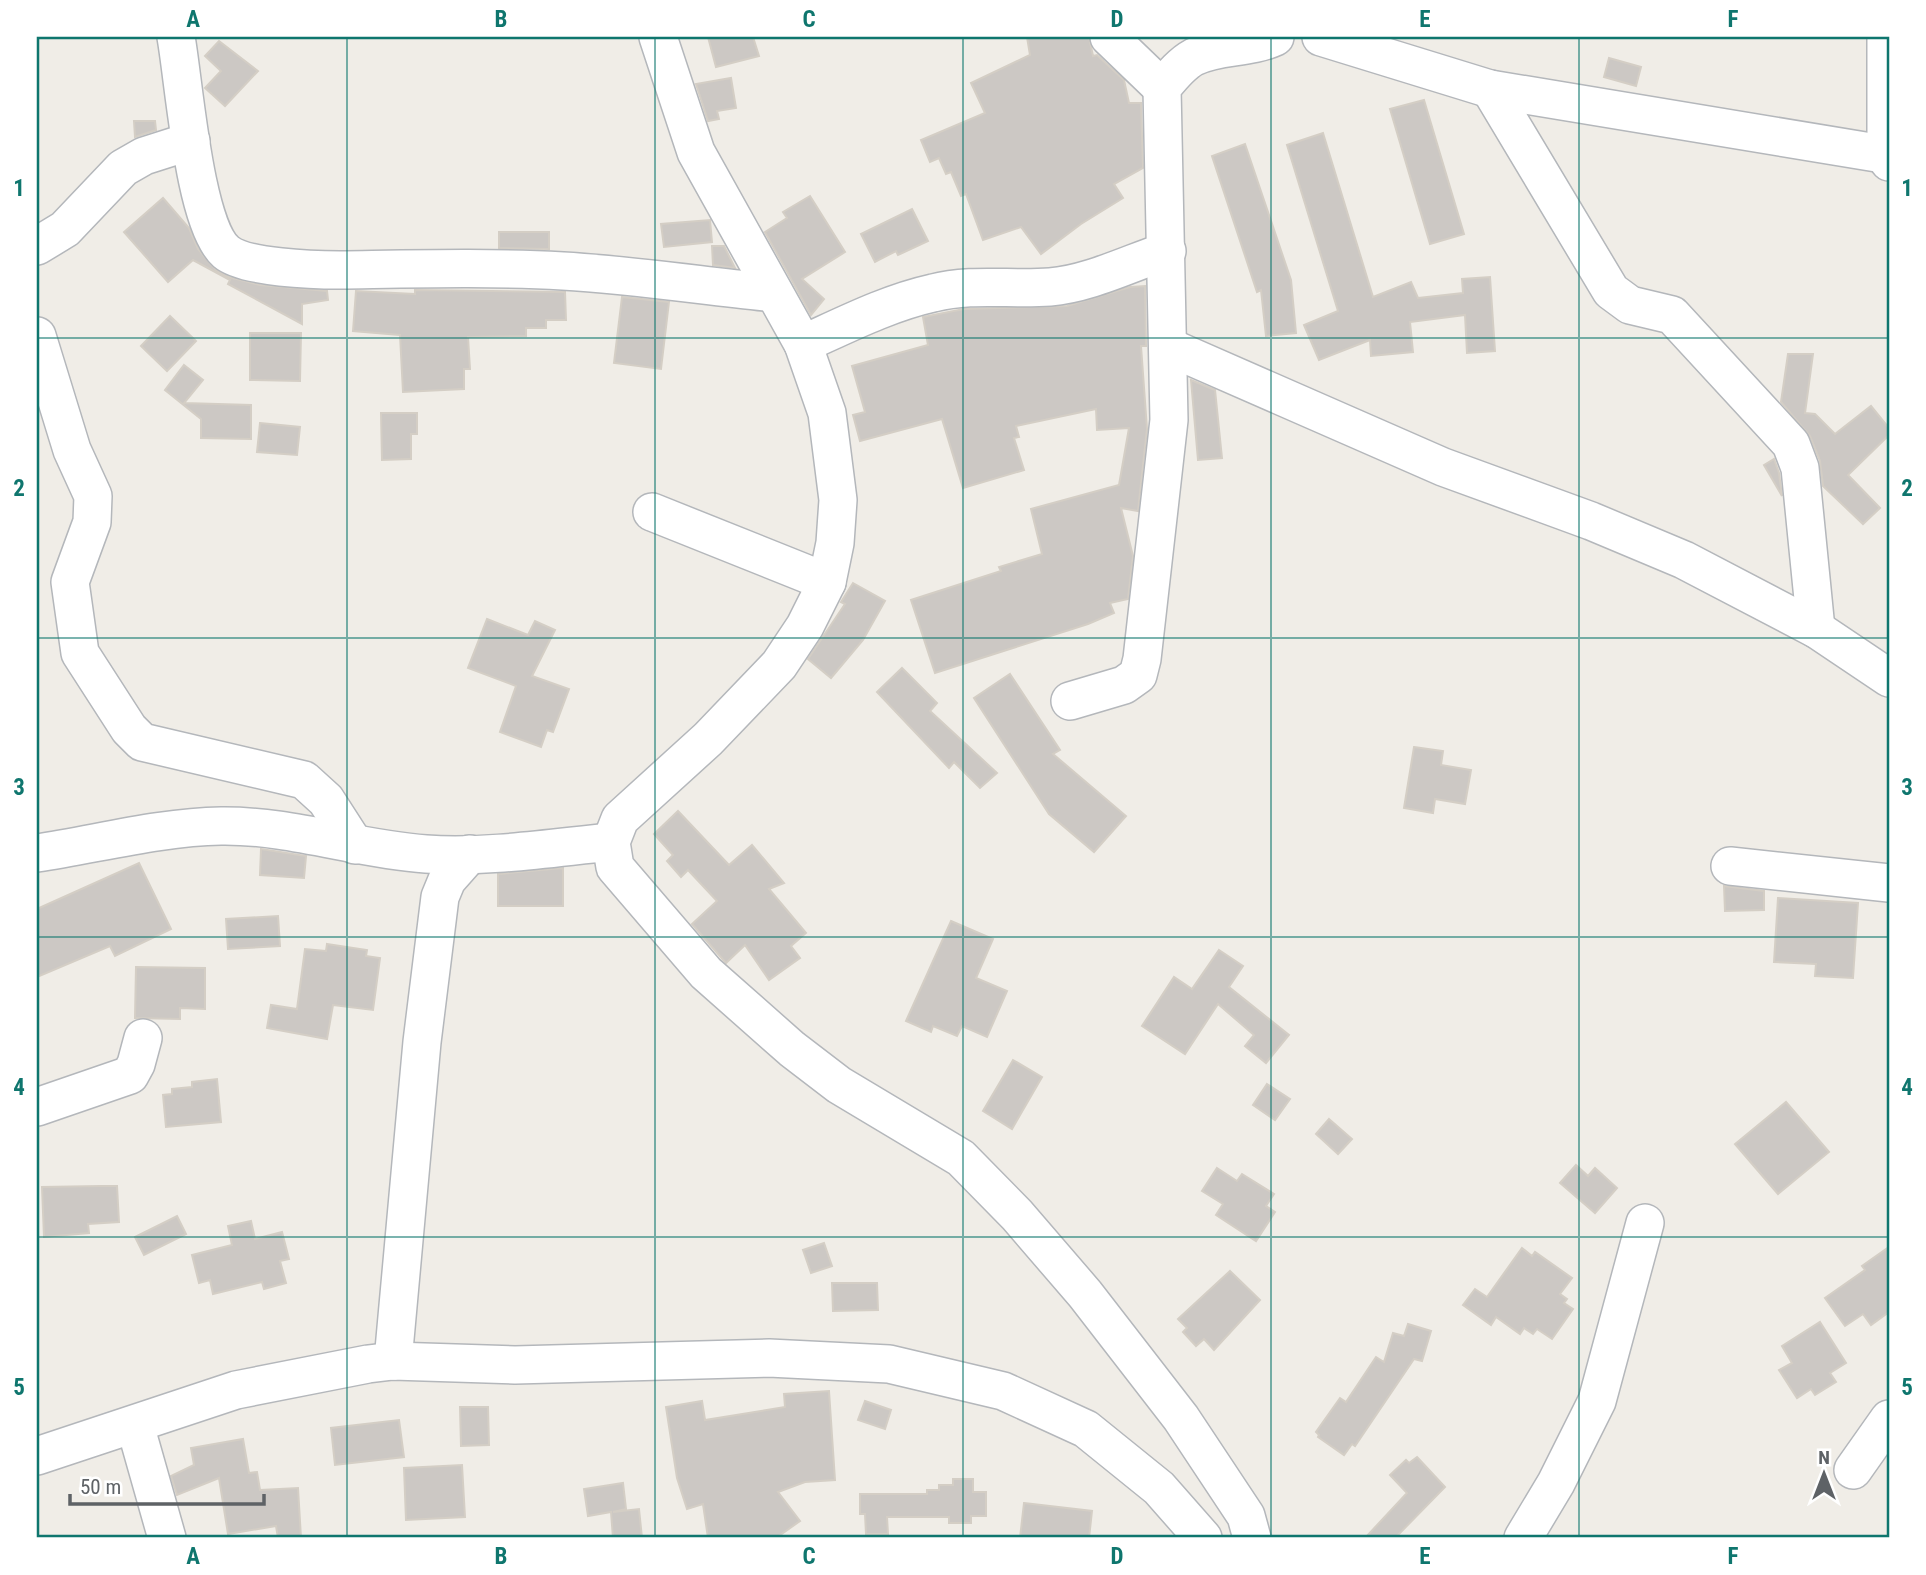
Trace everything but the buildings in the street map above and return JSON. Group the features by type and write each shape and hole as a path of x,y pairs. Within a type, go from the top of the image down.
{"street":[{"path":"176,37 191,141 214,236 227,253 247,260 316,270 469,268 566,271 774,293"},
{"path":"658,37 696,152 803,344 827,413 838,500 835,543 827,582 805,626 779,664 708,738 620,819 611,842 615,867 706,973 792,1049 839,1085 961,1158 1017,1215 1085,1294 1181,1418 1246,1516 1252,1538"},
{"path":"1109,37 1162,88"},
{"path":"1070,701 1124,685 1138,675 1169,420 1162,88 1179,68 1194,57 1257,46 1275,37"},
{"path":"1321,37 1490,89 1888,158 1886,37"},
{"path":"1490,89 1611,291 1630,305 1672,315 1791,444 1800,468 1816,629"},
{"path":"37,246 65,229 123,168 144,156 191,141"},
{"path":"803,344 884,308 933,292 984,286 1051,287 1079,281 1167,251"},
{"path":"37,336 72,450 93,496 92,522 70,582 74,633 84,660 129,729 142,741 304,780 326,800 355,845"},
{"path":"1169,347 1443,467 1591,521 1684,560 1816,629 1889,678"},
{"path":"652,512 827,582"},
{"path":"37,853 219,826 294,831 355,845 426,854 470,854 611,842"},
{"path":"393,1361 422,1042 440,897 447,880 470,854"},
{"path":"1730,866 1889,884"},
{"path":"37,1107 130,1075 143,1038"},
{"path":"1523,1538 1556,1483 1597,1401 1645,1223"},
{"path":"39,1450 135,1425 236,1390 310,1374 393,1361 515,1365 769,1358 889,1364 1003,1391 1086,1429 1159,1488 1203,1538"},
{"path":"1853,1470 1889,1419"},
{"path":"135,1425 167,1538"}]}
